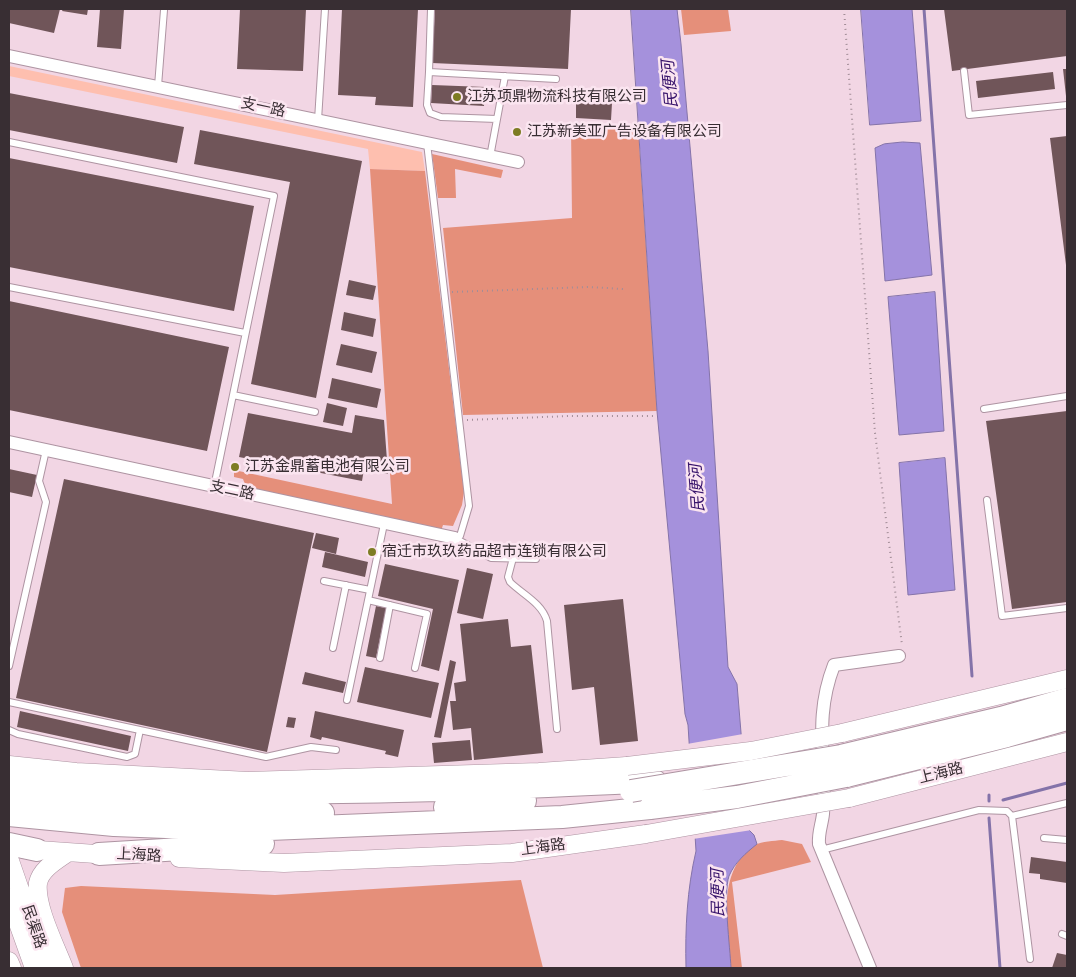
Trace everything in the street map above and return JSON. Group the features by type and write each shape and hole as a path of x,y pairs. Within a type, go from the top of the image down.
{"highway":[{"name":"上海路","path":"9,796 108,807 207,813 367,812 488,804 629,780 845,777 1001,718 1067,699"},
{"name":"上海路","path":"9,815 114,825 245,830 562,817 737,797 845,777 1067,719"},
{"path":"9,777 212,791 385,791 629,780"},
{"path":"99,854 502,830 562,817"},
{"path":"9,844 37,850"}],"main road":[{"name":"上海路","path":"9,764 31,768 248,781 539,772 629,780 751,751 842,733 1067,679"},
{"name":"上海路","path":"9,848 67,853 284,862 512,853 646,834 845,777 1067,742"},
{"path":"64,968 40,899 38,882 46,868 67,853"},
{"name":"民渠路","path":"9,858 47,968"},
{"name":"民渠路","path":"9,898 34,968"},
{"path":"9,961 12,968"}],"street":[{"name":"支一路","path":"9,56 518,162"},
{"name":"支二路","path":"9,442 455,538"},
{"path":"870,968 821,850 818,834 823,815 821,714 834,665 899,656"}],"lane":[{"path":"318,120 325,9"},
{"path":"431,9 427,106 430,113 441,116 497,119"},
{"path":"158,86 164,10"},
{"path":"964,71 969,115 1067,105"},
{"path":"429,72 556,79"},
{"path":"490,157 505,76"},
{"path":"9,142 274,196 214,487"},
{"path":"427,143 469,506 460,536 455,538"},
{"path":"9,287 246,333"},
{"path":"233,395 315,412"},
{"path":"984,409 1067,396"},
{"path":"9,666 46,502 39,481 46,450"},
{"path":"987,500 1002,616 1067,608"},
{"path":"347,700 384,524"},
{"path":"455,538 491,558 536,559"},
{"path":"513,558 508,577 510,582 535,603 545,615 547,621 557,730"},
{"path":"324,581 370,590"},
{"path":"332,648 346,585"},
{"path":"368,600 427,614 415,668"},
{"path":"380,658 390,605"},
{"path":"9,702 266,757 311,747 336,750"},
{"path":"9,730 18,734 127,757 134,754 140,730"},
{"path":"1012,816 1067,803"},
{"path":"821,850 979,810 1007,811 1012,816 1030,959"},
{"path":"1044,838 1067,840"}],"path":[{"path":"844,9 875,433 902,648 899,656"},
{"path":"444,292 589,287 623,288"},
{"path":"459,420 569,416 656,416"}],"shaded area":[{"path":"681,9 728,9 731,31 684,35"},
{"path":"9,66 422,152 425,171 370,169 368,149 9,76"},
{"path":"571,126 638,126 657,411 463,415 443,228 572,218"},
{"path":"432,154 503,170 501,178 455,169 456,198 438,198"},
{"path":"370,169 425,171 464,492 462,505 453,526 443,525 441,531 246,487 243,479 234,477 234,470 392,504"},
{"path":"782,840 802,844 811,862 732,882 742,968 731,968 727,901 729,885 734,870 742,856 755,845"},
{"path":"521,880 543,968 81,968 62,912 65,888 81,886 275,895"}],"water":[{"name":"民便河","path":"631,9 677,9 681,44 708,351 728,667 737,684 749,830 754,835 757,844 745,854 731,871 727,884 731,968 686,968 687,909 696,851 688,725 685,714 657,411"},
{"path":"861,9 912,9 921,121 870,125"},
{"path":"920,143 932,275 885,281 875,148 884,144"},
{"path":"935,292 944,431 899,435 888,297"},
{"path":"945,458 955,590 908,595 899,463"}],"pier":[{"path":"743,734 752,830 693,839 687,744"}],"building":[{"path":"9,9 60,9 54,33 9,23"},
{"path":"63,9 88,9 87,15 62,11"},
{"path":"100,9 124,9 121,49 97,47"},
{"path":"240,9 306,9 303,71 237,69"},
{"path":"342,9 418,9 413,107 375,105 376,97 338,95"},
{"path":"435,9 571,9 568,69 432,63"},
{"path":"944,9 1067,9 1067,56 952,71"},
{"path":"1063,69 1067,69 1067,96 1066,96"},
{"path":"1053,72 1055,89 978,98 976,81"},
{"path":"432,85 485,87 484,106 431,103"},
{"path":"9,93 184,127 177,163 9,130"},
{"path":"576,102 612,103 611,120 576,118"},
{"path":"200,130 362,161 316,398 251,384 290,182 194,164"},
{"path":"1067,136 1067,265 1066,265 1050,138"},
{"path":"9,158 254,206 234,311 9,267"},
{"path":"349,280 376,286 373,300 346,295"},
{"path":"9,301 229,347 207,451 9,410"},
{"path":"344,312 376,319 373,337 341,330"},
{"path":"341,344 377,352 372,373 336,365"},
{"path":"332,378 381,389 377,408 328,398"},
{"path":"327,403 347,408 343,426 323,422"},
{"path":"1067,411 1067,602 1012,609 986,421"},
{"path":"248,413 352,433 355,415 384,420 388,474 364,469 362,481 239,457"},
{"path":"9,469 37,475 32,497 9,492"},
{"path":"64,479 314,533 267,752 16,698"},
{"path":"316,533 339,538 336,554 312,548"},
{"path":"325,552 368,562 365,577 322,567"},
{"path":"385,564 459,580 439,671 421,666 433,609 378,596"},
{"path":"467,568 493,574 483,619 457,613"},
{"path":"623,599 638,741 600,745 594,687 572,690 564,605"},
{"path":"376,606 386,608 376,658 366,656"},
{"path":"508,619 511,647 531,645 543,753 474,760 471,728 453,730 450,701 456,701 454,683 466,681 460,624"},
{"path":"450,660 456,662 441,738 434,737"},
{"path":"365,667 439,683 431,718 357,702"},
{"path":"305,672 346,682 343,693 302,684"},
{"path":"20,711 131,736 128,751 17,727"},
{"path":"315,711 404,730 398,757 385,754 386,751 322,737 321,740 310,737"},
{"path":"288,717 296,718 294,728 286,727"},
{"path":"470,740 472,760 434,763 432,743"},
{"path":"1031,857 1067,862 1067,883 1040,879 1040,874 1029,873"},
{"path":"1057,953 1067,955 1067,968 1052,968"}],"waterway":[{"path":"924,9 972,676"},
{"path":"1003,800 1067,783"},
{"path":"989,795 989,801"},
{"path":"989,818 1000,968"}],"place":[{"name":"江苏项鼎物流科技有限公司","path":"457,97"},
{"name":"江苏新美亚广告设备有限公司","path":"517,132"},
{"name":"江苏金鼎蓄电池有限公司","path":"235,467"},
{"name":"宿迁市玖玖药品超市连锁有限公司","path":"372,552"}]}
